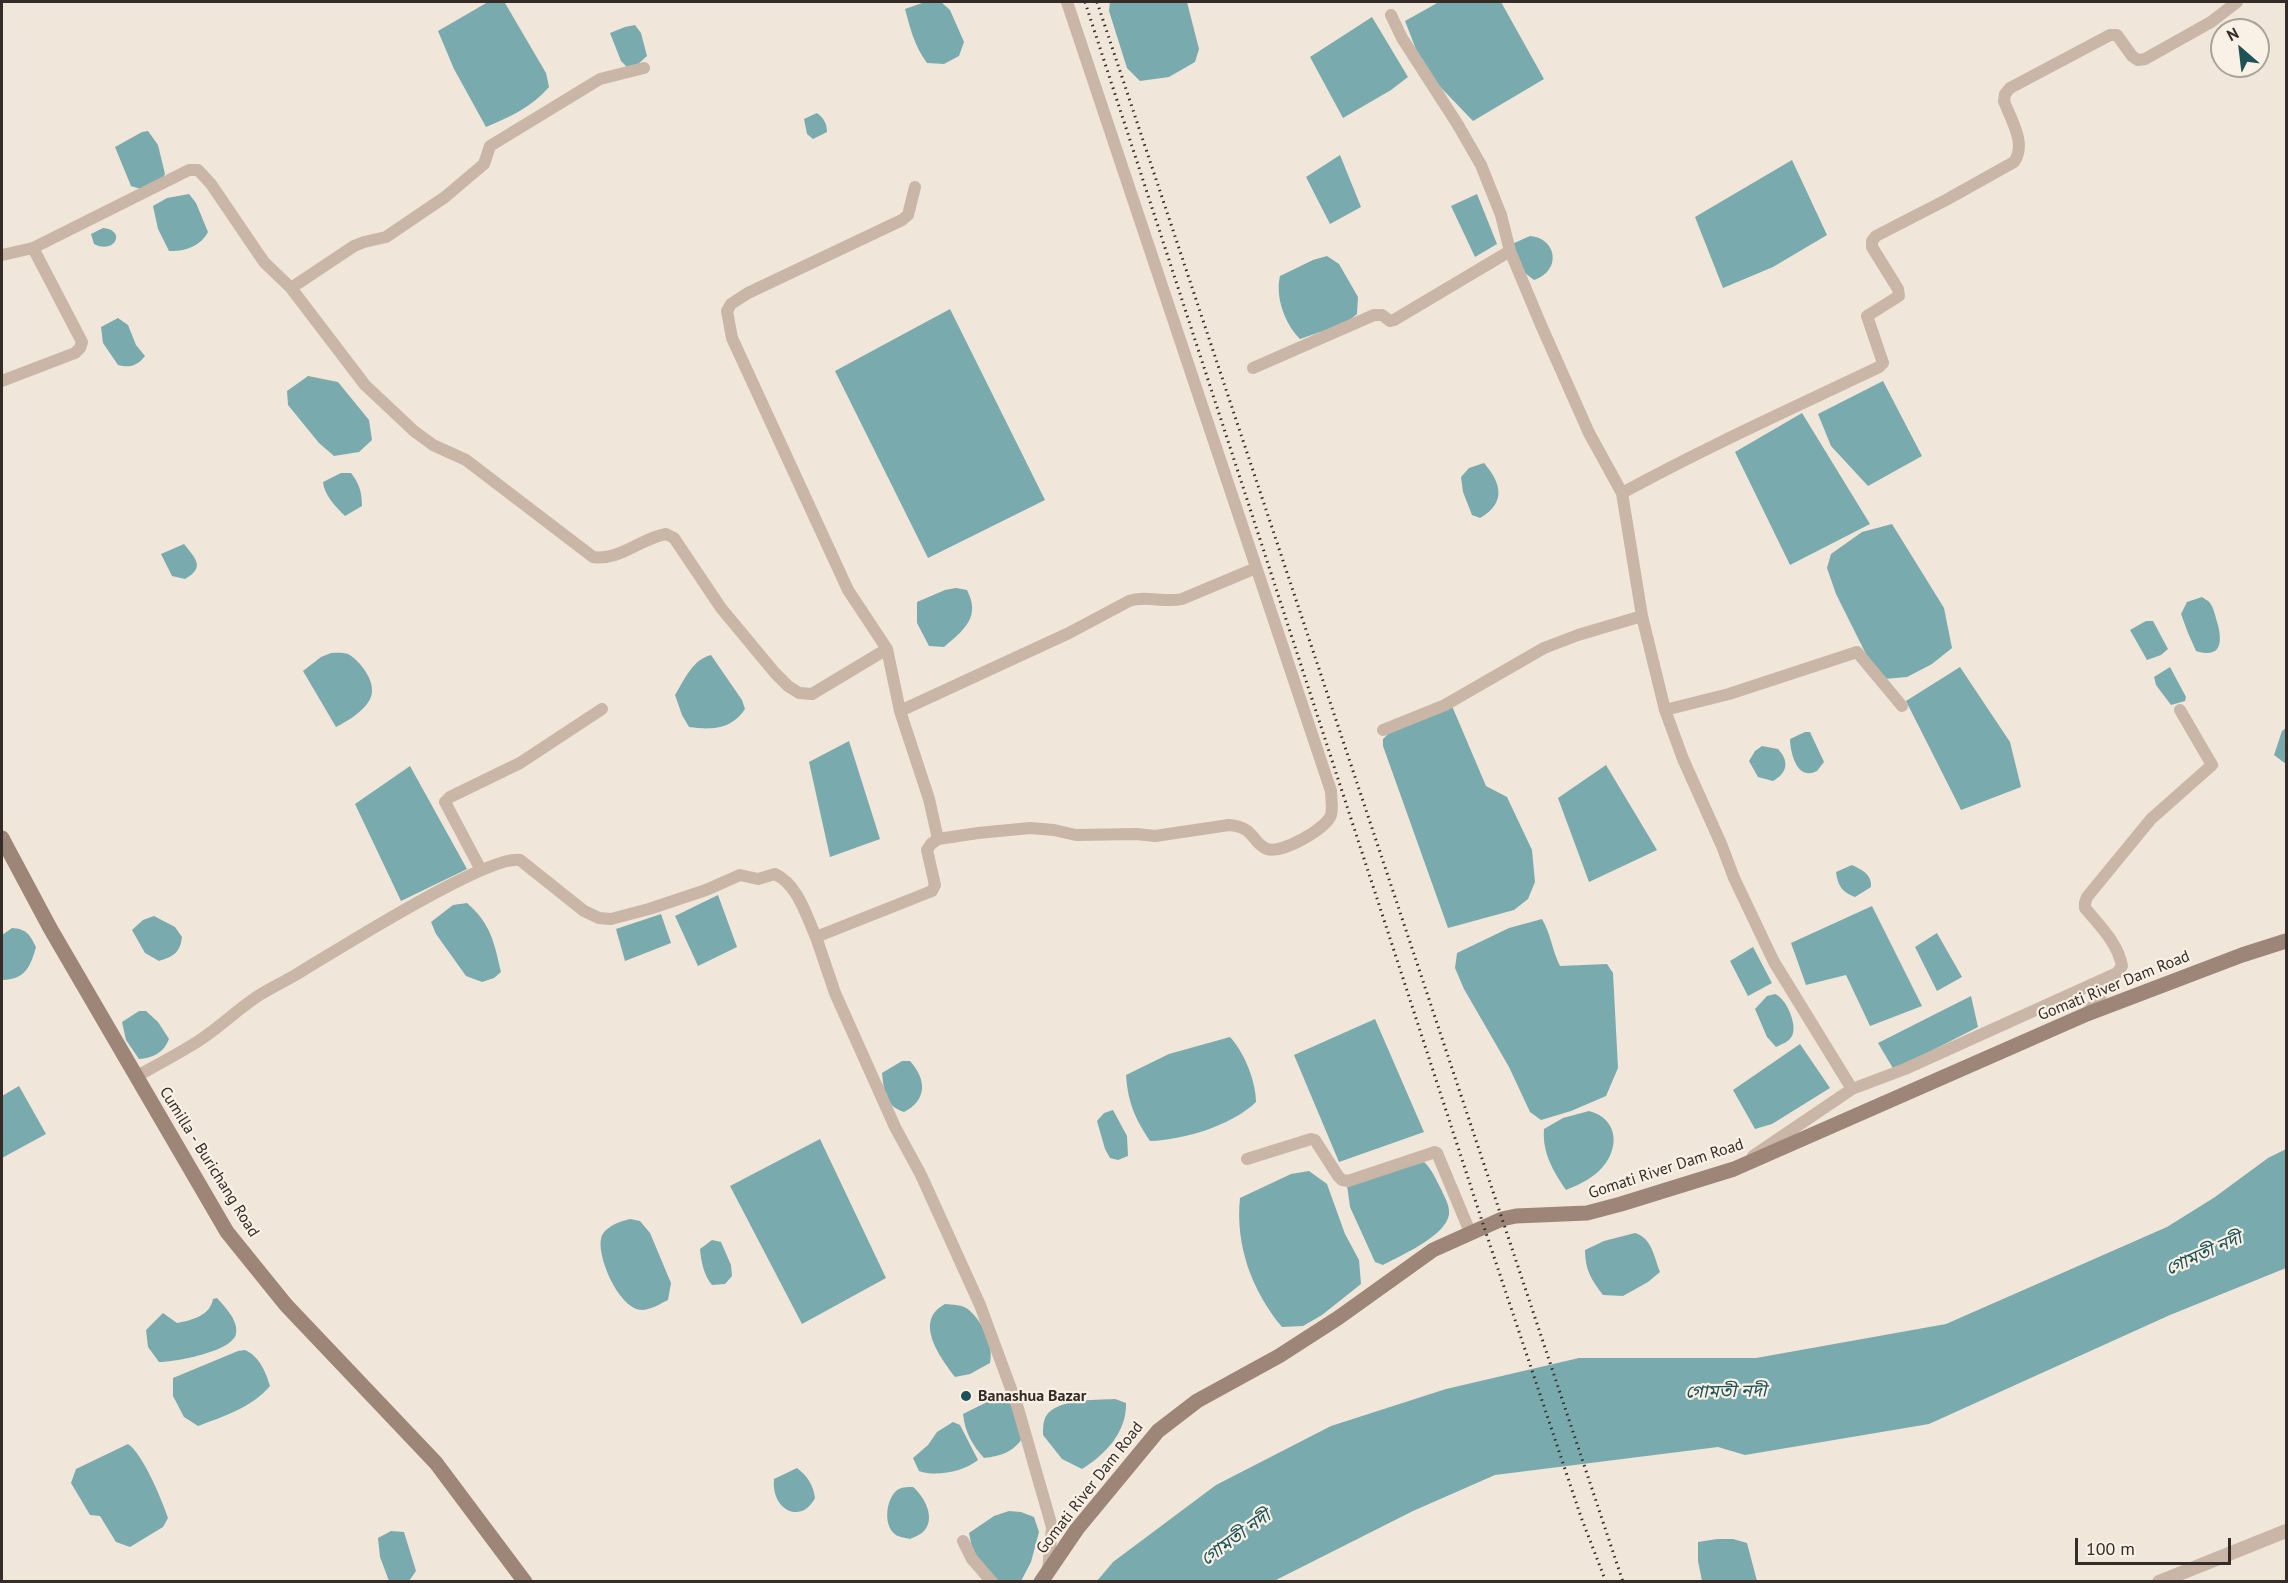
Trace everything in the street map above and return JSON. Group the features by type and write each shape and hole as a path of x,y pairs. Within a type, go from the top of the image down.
{"main road":[{"name":"Cumilla - Burichang Road","path":"2,838 50,928 227,1232 286,1305 436,1463 525,1581"},
{"name":"Gomati River Dam Road","path":"1044,1576 1077,1529 1158,1431 1182,1411 1279,1356 1319,1330 1432,1250 1470,1232 1516,1216 1587,1213 1734,1169 2087,1014 2242,955 2286,941"}],"street":[{"path":"816,937 932,891 935,885 927,850 938,839 978,832 1030,828 1076,835 1155,836 1229,825 1241,826 1253,834 1263,848 1272,850 1298,842 1326,825 1332,813 1331,791 1066,2"},
{"path":"1622,493 1689,456 1740,434 1884,363 1867,316 1899,296 1898,289 1872,247 1872,241 1876,236 2013,162 2019,155 2020,144 2004,101 2010,88 2110,35 2117,35 2132,56 2138,60 2145,59 2211,22 2237,2"},
{"path":"1391,15 1402,38 1481,165 1501,215 1510,252 1589,433 1622,493 1642,616 1665,710 1683,759 1734,878 1774,963 1852,1089"},
{"path":"291,288 354,246 386,237 445,197 484,164 490,146 600,79 644,68"},
{"path":"2,255 33,248 189,170 198,170 211,183 264,262 291,288 365,384 414,431 433,445 465,460 593,557 605,559 656,536 666,534 674,538 721,608 775,673 799,693 812,694 887,649"},
{"path":"915,187 908,215 903,220 748,293 731,304 727,311 732,338 848,590 887,649 900,711 938,839"},
{"path":"2,381 75,353 82,342 33,248"},
{"path":"1253,368 1374,315 1382,315 1390,321 1394,320 1510,252"},
{"path":"900,711 1069,633 1129,601 1137,598 1174,601 1182,599 1256,568"},
{"path":"1383,730 1445,705 1544,648 1578,634 1642,616"},
{"path":"1665,710 1729,694 1857,652 1902,706"},
{"path":"481,870 445,802 450,797 520,763 602,709"},
{"path":"2087,1014 2122,966 2121,958 2110,937 2085,908 2085,903 2151,819 2212,765 2180,710"},
{"path":"136,1076 194,1044 257,997 329,953 437,892 481,870 513,859 520,860 584,911 598,918 610,919 706,890 740,875 758,879 775,874 792,887 816,937 835,993 895,1127 921,1175 980,1305 1017,1405 1052,1527 1044,1576"},
{"path":"1734,1169 1852,1089 1905,1069 2117,973"},
{"path":"1247,1159 1311,1139 1316,1140 1338,1176 1348,1181 1435,1152 1470,1232"},
{"path":"2159,1581 2286,1531"},
{"path":"963,1541 972,1559 992,1581"}],"water":[{"path":"488,2 505,3 546,73 549,87 528,106 486,127 454,69 438,31"},
{"path":"925,2 941,2 950,10 964,42 959,56 944,64 927,63 911,30 905,9"},
{"path":"1110,2 1187,2 1199,49 1195,62 1169,77 1140,81 1127,68 1109,11"},
{"path":"1439,2 1501,2 1544,79 1473,121 1424,70 1405,21"},
{"path":"1372,17 1408,77 1391,90 1343,118 1310,57"},
{"path":"635,25 641,33 647,56 637,65 628,68 621,61 610,33"},
{"path":"817,113 825,121 827,132 813,139 807,134 804,119"},
{"path":"148,131 158,145 165,174 160,182 144,190 131,186 115,147"},
{"path":"1340,155 1361,207 1330,224 1306,177"},
{"path":"1792,160 1827,235 1773,267 1723,288 1695,217"},
{"path":"189,194 196,203 208,232 192,247 169,251 158,229 153,206 167,198"},
{"path":"1477,194 1497,244 1475,257 1451,206"},
{"path":"103,228 115,233 116,237 112,244 101,247 94,244 91,234"},
{"path":"1530,236 1546,242 1553,255 1549,270 1534,280 1525,273 1512,244"},
{"path":"1327,256 1339,264 1358,297 1357,314 1346,323 1300,339 1282,310 1279,293 1280,276 1313,260"},
{"path":"950,309 1045,500 928,558 835,371"},
{"path":"118,318 128,325 136,345 145,356 133,365 118,365 103,343 101,327"},
{"path":"308,376 338,382 369,420 372,440 359,452 334,456 319,443 288,405 287,391"},
{"path":"1883,381 1922,456 1868,486 1831,446 1818,414"},
{"path":"1802,413 1870,524 1790,565 1735,452"},
{"path":"1484,463 1495,478 1499,493 1494,506 1480,518 1472,515 1463,492 1461,477 1469,468"},
{"path":"341,473 351,473 360,488 362,501 362,506 345,516 328,496 323,482"},
{"path":"1892,524 1944,608 1952,648 1932,664 1907,677 1884,679 1866,654 1836,594 1827,568 1831,554 1862,532"},
{"path":"184,544 195,558 197,566 185,579 172,576 161,554"},
{"path":"956,588 967,590 971,600 972,608 968,622 964,629 944,647 929,646 917,623 917,602 945,590"},
{"path":"2202,597 2208,601 2215,614 2220,639 2218,648 2210,653 2196,651 2181,614 2187,602"},
{"path":"2146,621 2153,621 2168,649 2161,655 2147,660 2130,630"},
{"path":"331,653 345,653 354,658 362,666 372,686 371,697 364,708 336,727 303,671 321,657"},
{"path":"711,655 742,700 745,709 727,725 713,728 689,727 675,695 694,666 704,657"},
{"path":"1960,667 2010,742 2021,787 1961,810 1906,701"},
{"path":"2170,667 2186,697 2185,701 2171,705 2156,685 2154,677"},
{"path":"1452,706 1486,786 1507,797 1532,850 1535,882 1528,899 1514,910 1448,928 1383,746 1383,739 1391,731"},
{"path":"2286,728 2286,764 2274,755 2282,731"},
{"path":"1810,732 1824,762 1817,771 1810,773 1799,769 1790,743 1790,739"},
{"path":"849,741 880,839 830,857 809,762"},
{"path":"1762,746 1778,749 1784,758 1784,771 1773,781 1758,777 1749,761 1755,751"},
{"path":"1606,765 1657,850 1589,882 1558,798"},
{"path":"410,766 467,869 401,901 355,804"},
{"path":"1852,865 1866,873 1871,883 1871,887 1855,897 1841,888 1836,872"},
{"path":"718,895 737,947 698,966 675,916"},
{"path":"467,903 486,926 501,972 494,978 482,982 466,976 436,934 431,922 453,905"},
{"path":"1872,906 1922,1006 1870,1026 1846,975 1806,985 1791,943"},
{"path":"661,914 671,943 625,961 616,929"},
{"path":"154,916 175,927 182,937 180,947 175,953 159,961 145,953 132,930 143,920"},
{"path":"1542,919 1560,966 1607,964 1613,973 1618,1068 1606,1096 1571,1111 1541,1120 1530,1112 1509,1067 1464,989 1455,968 1457,953 1509,928"},
{"path":"12,928 27,933 36,947 29,966 21,975 2,980 2,935"},
{"path":"1937,933 1962,977 1937,991 1915,947"},
{"path":"1753,947 1772,983 1748,996 1730,961"},
{"path":"1775,994 1787,1006 1793,1025 1791,1038 1776,1047 1767,1037 1755,1009 1767,996"},
{"path":"1971,996 1978,1027 1894,1070 1878,1043"},
{"path":"139,1011 146,1011 158,1022 169,1039 157,1054 139,1059 126,1040 122,1022"},
{"path":"1375,1019 1424,1132 1339,1162 1294,1055"},
{"path":"1230,1037 1248,1067 1254,1085 1256,1102 1246,1111 1220,1125 1191,1135 1150,1141 1133,1110 1126,1075 1169,1054"},
{"path":"1800,1044 1830,1088 1772,1124 1755,1129 1733,1090"},
{"path":"902,1061 910,1061 922,1082 917,1102 904,1112 889,1102 882,1073"},
{"path":"19,1086 46,1134 2,1158 2,1096"},
{"path":"1113,1110 1127,1136 1128,1156 1118,1160 1110,1158 1105,1149 1097,1121 1104,1113"},
{"path":"1589,1111 1607,1121 1611,1128 1613,1145 1611,1154 1599,1171 1566,1190 1549,1161 1544,1129 1563,1118"},
{"path":"820,1139 886,1278 802,1324 730,1186"},
{"name":"গোমতী নদী","path":"2286,1149 2286,1268 2170,1315 1929,1424 1745,1455 1718,1447 1495,1475 1413,1511 1274,1581 1097,1581 1113,1562 1216,1485 1331,1426 1446,1389 1579,1358 1756,1358 1946,1324 2167,1227 2215,1197 2268,1158"},
{"path":"1424,1162 1434,1175 1446,1200 1449,1211 1447,1220 1433,1236 1412,1250 1383,1265 1375,1262 1350,1207 1347,1185"},
{"path":"1309,1171 1327,1184 1345,1234 1359,1260 1361,1284 1322,1315 1303,1326 1282,1327 1262,1298 1248,1267 1240,1233 1240,1198 1291,1174"},
{"path":"630,1219 640,1221 650,1233 671,1283 668,1300 643,1310 634,1308 619,1293 606,1270 601,1248 601,1239 605,1231 617,1223"},
{"path":"1635,1233 1641,1235 1649,1244 1660,1272 1648,1282 1623,1296 1603,1295 1590,1274 1585,1250 1604,1241"},
{"path":"712,1240 721,1242 731,1265 732,1276 725,1284 712,1285 703,1268 700,1249"},
{"path":"217,1298 231,1314 235,1324 236,1334 232,1340 202,1355 159,1362 148,1347 146,1330 163,1313 177,1323 200,1316 208,1310 213,1299"},
{"path":"945,1304 969,1310 979,1321 989,1342 990,1363 970,1374 955,1377 932,1339 931,1320 936,1311"},
{"path":"245,1350 254,1356 266,1375 270,1386 263,1394 246,1406 198,1426 184,1417 173,1396 173,1378"},
{"path":"999,1396 1009,1398 1023,1437 1016,1446 1006,1452 984,1458 970,1438 963,1414"},
{"path":"1115,1399 1126,1403 1123,1424 1119,1433 1099,1457 1082,1469 1062,1459 1043,1435 1044,1421 1048,1413 1055,1408 1086,1400"},
{"path":"953,1422 960,1425 978,1460 965,1468 949,1472 933,1474 919,1471 913,1458 928,1445 937,1432"},
{"path":"128,1444 146,1467 168,1518 163,1527 130,1547 116,1542 100,1516 90,1515 71,1483 76,1469"},
{"path":"797,1468 809,1481 815,1498 802,1511 795,1512 782,1506 777,1499 774,1479"},
{"path":"913,1487 925,1502 929,1521 923,1532 910,1539 897,1536 892,1531 887,1511 891,1498 899,1489"},
{"path":"1009,1511 1021,1512 1034,1517 1039,1532 1031,1562 1021,1581 995,1581 974,1557 969,1533 994,1516"},
{"path":"391,1531 404,1532 416,1571 409,1581 389,1581 380,1557 378,1538"},
{"path":"1733,1539 1747,1543 1757,1581 1702,1581 1698,1561 1698,1542"}],"railway":[{"path":"1085,2 1484,1227 1581,1517 1606,1582"},
{"path":"1097,2 1623,1582"}],"place":[{"name":"Banashua Bazar","path":"966,1396"}]}
